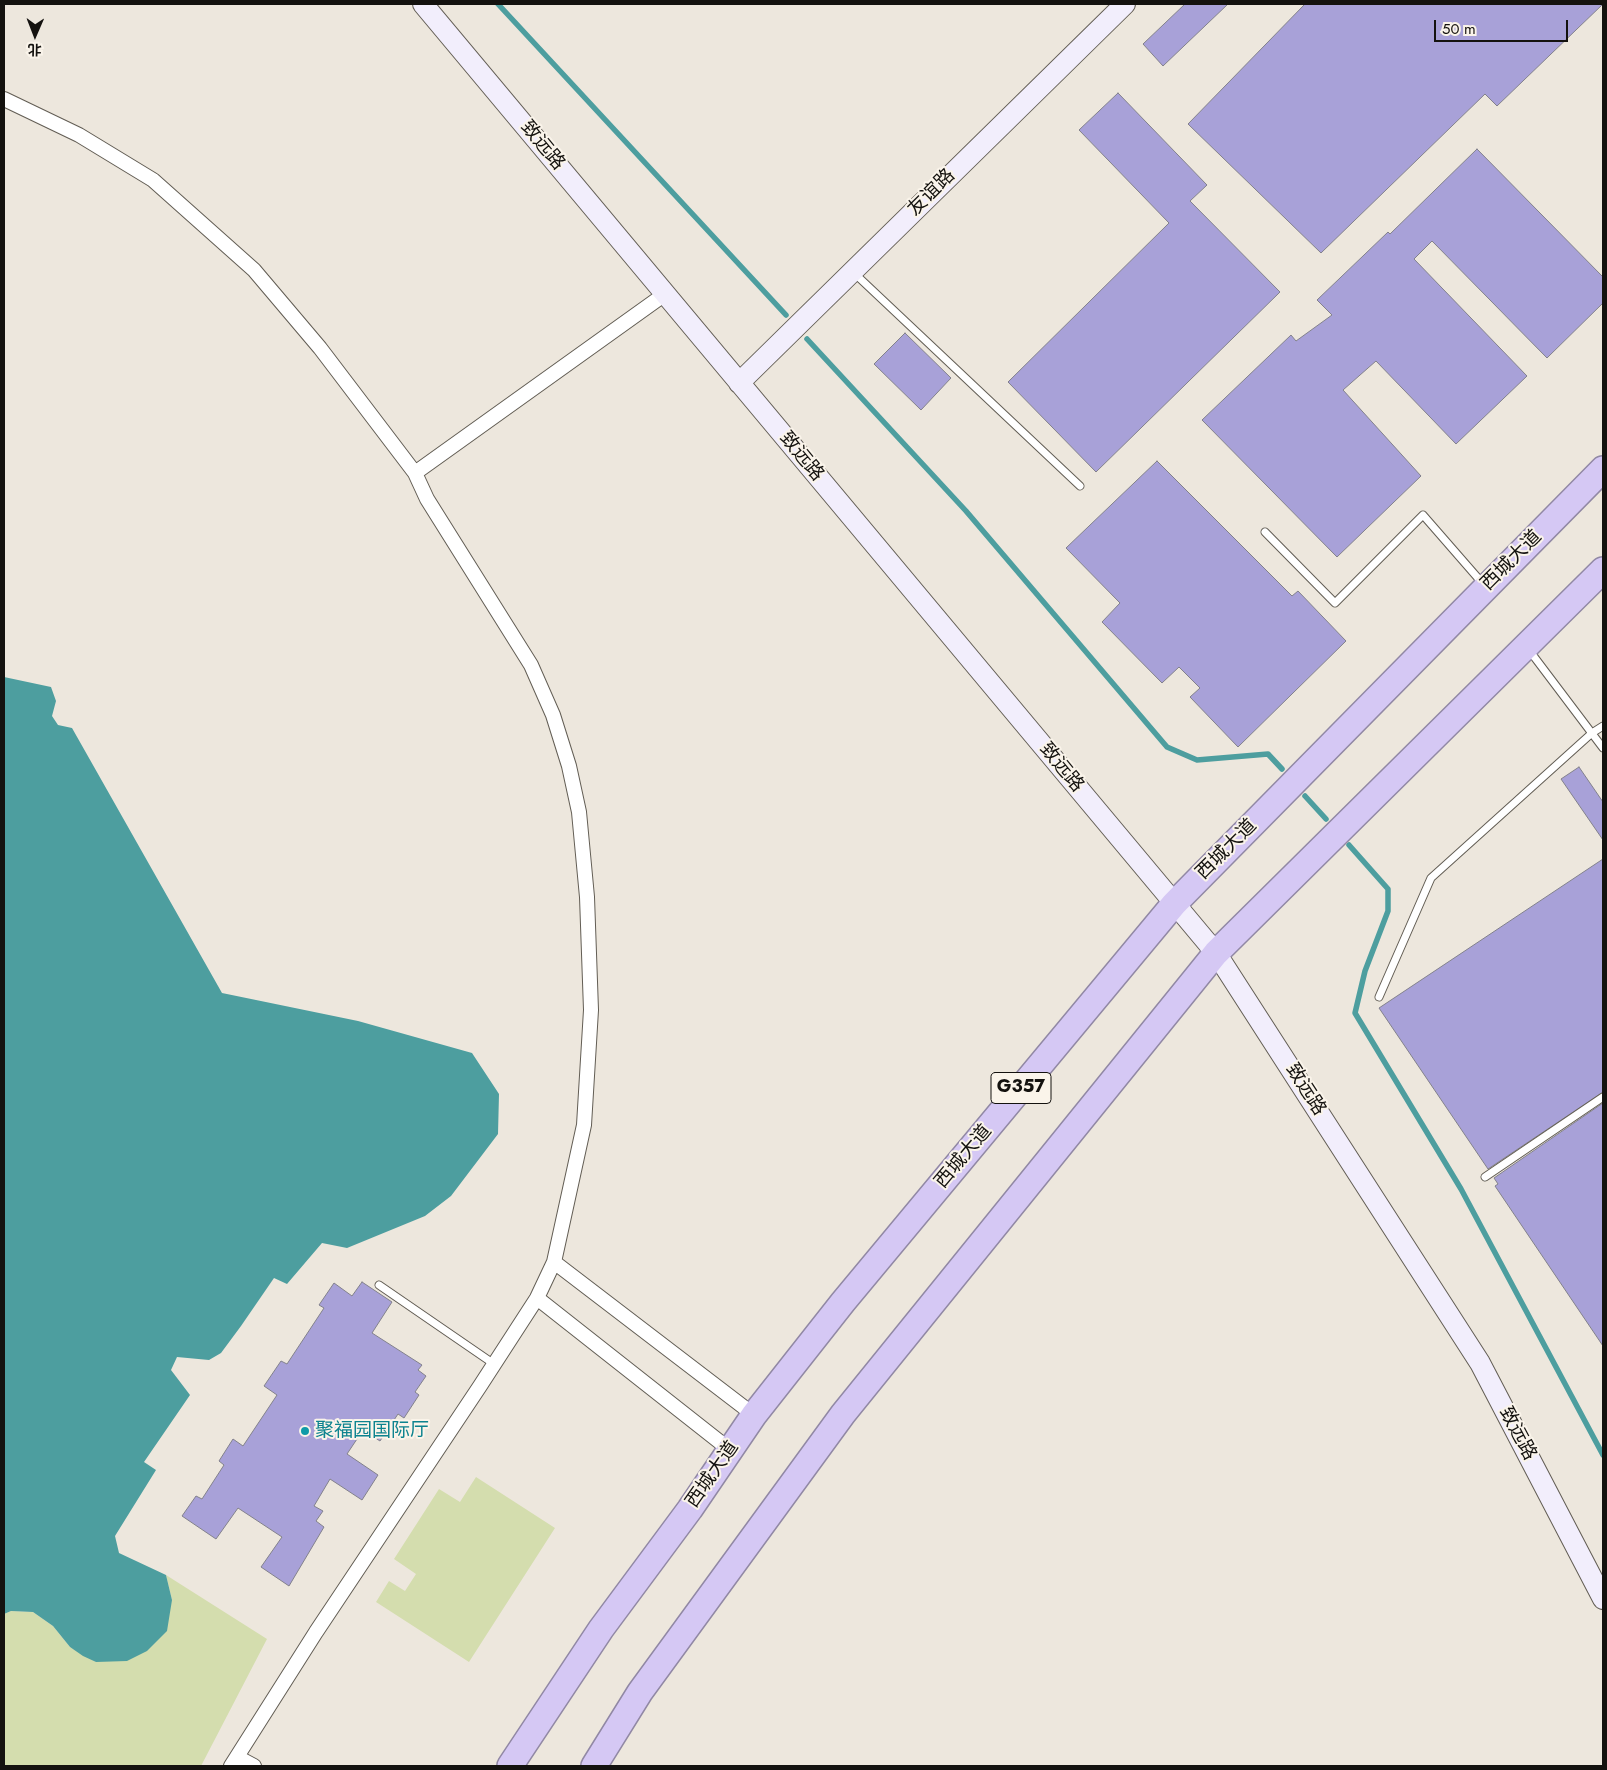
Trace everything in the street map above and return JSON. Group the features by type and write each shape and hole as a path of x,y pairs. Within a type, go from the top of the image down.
{"highway":[{"name":"西城大道","path":"510,1766 601,1629 690,1509 754,1415 843,1302 1174,904 1603,468"},
{"path":"594,1766 640,1692 843,1414 1216,953 1603,570"}],"main road":[{"name":"致远路","path":"423,4 1216,953 1480,1363 1603,1598"},
{"name":"友谊路","path":"739,383 1126,4"}],"street":[{"path":"4,99 79,135 153,180 246,264 320,348 415,473 427,499 531,665 553,715 569,766 579,812 587,897 591,1010 584,1125 554,1262 537,1298 316,1632 234,1762 254,1766"},
{"path":"415,473 665,294"},
{"path":"554,1262 754,1415"},
{"path":"537,1298 730,1450"}],"lane":[{"path":"853,272 1080,486"},
{"path":"1265,532 1335,602 1423,515 1486,587"},
{"path":"1526,646 1603,748"},
{"path":"1380,997 1431,878 1592,733 1603,726"},
{"path":"1485,1177 1603,1097"},
{"path":"379,1285 494,1364"}],"green space":[{"path":"476,1477 555,1528 469,1662 376,1602 389,1581 405,1591 416,1574 394,1559 439,1489 460,1502"},
{"path":"166,1575 267,1639 201,1766 4,1766 4,1614 11,1611 33,1612 53,1626 70,1647 96,1662 172,1600"}],"water":[{"path":"4,677 51,687 56,701 52,716 58,725 72,728 222,993 358,1021 472,1053 499,1094 498,1134 451,1196 425,1216 347,1248 322,1243 287,1284 274,1278 221,1353 209,1360 177,1357 171,1370 190,1395 144,1462 156,1470 115,1536 119,1553 166,1575 172,1600 167,1631 147,1651 127,1661 96,1662 83,1656 70,1647 53,1626 33,1612 11,1611 4,1614"}],"building":[{"path":"1185,4 1228,4 1163,66 1143,44"},
{"path":"1305,4 1603,4 1497,106 1485,94 1321,253 1188,124"},
{"path":"1118,93 1207,185 1190,201 1280,292 1096,472 1008,382 1169,223 1079,130"},
{"path":"1477,149 1603,277 1603,303 1547,358 1432,241 1414,259 1527,376 1456,444 1376,361 1343,390 1421,476 1337,557 1202,420 1291,335 1296,341 1332,315 1317,300 1388,232 1390,234"},
{"path":"905,333 951,378 921,410 874,364"},
{"path":"1157,461 1292,596 1298,591 1346,641 1238,747 1190,697 1200,688 1179,667 1162,683 1102,622 1120,603 1066,548"},
{"path":"1579,767 1603,802 1603,840 1561,779"},
{"path":"1603,859 1603,1092 1488,1169 1379,1008"},
{"path":"1603,1103 1603,1346 1495,1186 1498,1184 1494,1178"},
{"name":"聚福园国际厅","path":"362,1282 392,1302 372,1333 422,1365 418,1370 426,1376 415,1392 419,1395 404,1418 398,1414 380,1441 363,1430 347,1454 378,1475 362,1500 330,1479 314,1506 323,1511 316,1521 324,1527 289,1586 261,1567 282,1537 238,1508 216,1539 182,1516 196,1496 202,1499 224,1465 219,1461 233,1439 243,1446 277,1395 264,1386 281,1361 287,1364 324,1308 319,1305 334,1283 352,1296"}],"waterway":[{"path":"498,4 786,315"},
{"path":"807,339 966,511 1167,747 1197,760 1268,754 1282,769"},
{"path":"1305,796 1326,819"},
{"path":"1349,845 1388,889 1388,911 1365,971 1355,1013 1461,1189 1603,1455"}],"place":[{"name":"聚福园国际厅","path":"305,1431"}]}
